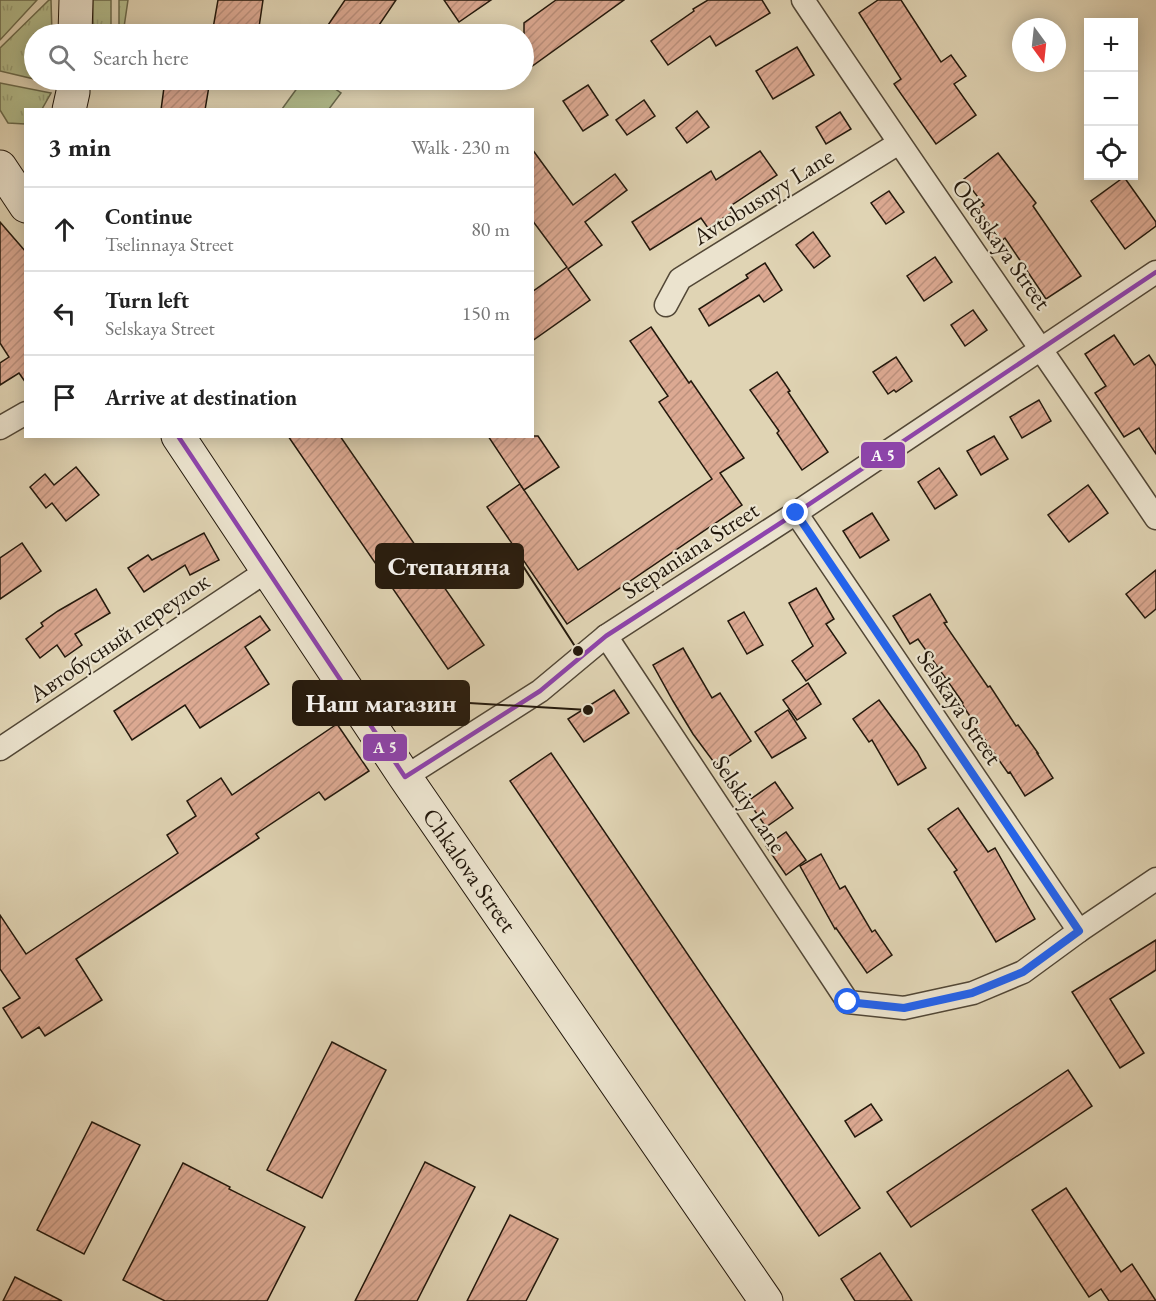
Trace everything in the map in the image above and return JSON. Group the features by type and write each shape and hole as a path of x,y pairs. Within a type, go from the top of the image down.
{"main road":[{"path":"75,24 76,0"},
{"path":"69,108 73,90"},
{"name":"Chkalova Street","path":"179,438 405,777 766,1301"}],"street":[{"name":"Odesskaya Street","path":"803,0 1156,518"},
{"name":"Avtobusnyy Lane","path":"666,305 680,279 899,143"},
{"name":"Stepaniana Street","path":"405,777 540,692 606,636 796,513 1156,273"},
{"path":"0,428 24,413"},
{"name":"Selskaya Street","path":"796,513 1079,931"},
{"name":"Автобусный переулок","path":"0,749 268,570"},
{"name":"Selskiy Lane","path":"606,636 848,1002 904,1008 972,993 1023,972 1079,931"},
{"path":"1079,931 1156,879"}],"green space":[{"path":"0,0 37,0 0,40"},
{"path":"49,0 51,0 52,24 24,24"},
{"path":"93,0 111,0 111,24 93,24"},
{"path":"119,0 128,0 124,24 119,24"},
{"path":"24,24 24,77 0,71 0,48"},
{"path":"0,83 24,88 24,90 51,93 43,108 24,108 24,124 8,123 0,110"},
{"path":"296,90 337,90 341,93 330,108 283,108"}],"building":[{"path":"218,0 263,0 259,24 214,24"},
{"path":"345,0 396,0 380,24 329,24"},
{"path":"444,0 491,0 459,22"},
{"path":"556,0 624,0 534,65 534,24 524,23"},
{"path":"708,0 762,0 770,13 716,46 710,36 668,65 651,41"},
{"path":"878,0 901,0 941,62 951,55 966,76 954,84 976,115 936,144 894,84 901,79 859,13"},
{"path":"797,47 814,75 773,99 756,71"},
{"path":"588,85 608,115 583,131 563,101"},
{"path":"164,90 208,90 205,108 161,108"},
{"path":"644,100 655,116 627,135 616,120"},
{"path":"697,111 709,127 687,143 676,128"},
{"path":"840,112 851,129 826,144 816,127"},
{"path":"760,151 777,175 729,207 732,212 708,228 701,218 650,250 632,222 711,171 716,180"},
{"path":"534,152 573,205 615,174 627,190 585,222 602,245 568,269 590,300 534,340 534,291 567,267 534,223"},
{"path":"998,153 1036,203 1033,206 1081,276 1046,299 1005,238 996,245 972,214 984,205 964,179"},
{"path":"1120,180 1126,180 1156,222 1156,226 1125,249 1091,201"},
{"path":"889,191 904,212 886,224 871,203"},
{"path":"0,222 24,250 24,380 19,373 0,385 0,363 9,357 0,343"},
{"path":"813,232 830,256 814,268 796,245"},
{"path":"935,257 952,282 924,301 907,276"},
{"path":"765,263 782,290 764,302 759,295 709,326 699,309 748,278 746,275"},
{"path":"973,310 987,330 965,346 951,325"},
{"path":"651,327 744,458 720,473 742,505 567,624 487,507 520,484 578,570 712,479 659,402 668,396 630,341"},
{"path":"1114,335 1134,365 1149,355 1156,366 1156,454 1139,428 1124,437 1095,393 1106,386 1085,354"},
{"path":"896,357 912,381 896,392 894,390 888,394 873,372"},
{"path":"777,372 828,452 802,470 777,433 779,431 750,390"},
{"path":"1039,400 1051,421 1022,438 1010,417"},
{"path":"538,436 559,467 524,490 489,438 534,438"},
{"path":"994,436 1008,459 981,475 967,451"},
{"path":"289,438 341,438 484,645 448,669"},
{"path":"76,467 99,495 66,521 52,503 46,508 30,487 45,474 54,485"},
{"path":"939,468 957,495 935,509 918,482"},
{"path":"1088,485 1108,513 1069,542 1048,515"},
{"path":"872,513 889,540 860,558 843,531"},
{"path":"204,533 219,560 190,575 185,565 144,592 128,568 148,555 152,560"},
{"path":"22,543 41,571 0,599 0,558"},
{"path":"1156,570 1156,609 1145,618 1126,594"},
{"path":"816,588 834,619 826,624 846,653 806,681 792,661 813,646 789,603"},
{"path":"96,589 110,613 75,634 82,645 65,657 57,645 40,658 26,639 43,626 41,623"},
{"path":"930,594 947,622 944,623 1016,726 1018,725 1038,753 1053,778 1025,796 918,639 910,644 893,616"},
{"path":"744,612 763,645 747,654 728,621"},
{"path":"260,616 270,630 245,647 269,684 200,728 185,705 132,740 114,711"},
{"path":"683,648 712,698 720,693 751,741 716,765 693,734 653,665"},
{"path":"808,683 821,704 797,720 783,700"},
{"path":"614,690 629,713 584,742 568,719"},
{"path":"879,700 926,768 898,785 872,740 869,742 853,719"},
{"path":"788,710 806,738 772,758 755,732"},
{"path":"337,724 369,771 325,800 319,792 256,834 259,838 76,959 102,1000 45,1036 39,1027 22,1038 3,1008 20,998 0,969 0,915 26,954 178,853 167,835 196,816 187,801 221,778 232,795"},
{"path":"551,753 860,1208 819,1236 510,781"},
{"path":"775,782 793,808 766,827 748,801"},
{"path":"958,808 988,852 995,848 1035,919 996,942 954,872 957,870 928,829"},
{"path":"786,832 806,860 786,875 766,846"},
{"path":"821,854 840,889 845,886 872,932 875,930 892,955 867,973 835,929 800,866"},
{"path":"1156,940 1156,970 1110,999 1144,1053 1120,1068 1072,992"},
{"path":"332,1042 386,1070 322,1198 267,1170"},
{"path":"1068,1070 1092,1106 911,1227 887,1192"},
{"path":"871,1104 882,1120 855,1137 845,1121"},
{"path":"92,1122 140,1145 84,1254 37,1230"},
{"path":"425,1162 475,1187 417,1301 355,1301"},
{"path":"183,1163 305,1227 267,1301 165,1301 123,1280"},
{"path":"1066,1188 1121,1272 1132,1264 1156,1301 1109,1301 1101,1289 1089,1297 1032,1210"},
{"path":"510,1215 558,1239 526,1301 467,1301"},
{"path":"880,1253 912,1301 855,1301 841,1279"},
{"path":"15,1277 62,1301 3,1301"}],"transit line":[{"path":"179,438 405,777 540,691 606,636 796,513 1156,272"}],"place":[{"name":"Степаняна","path":"578,651"},
{"name":"Наш магазин","path":"588,710"}],"route":[{"path":"796,513 1079,931 1023,972 972,993 904,1008 848,1002"}]}
